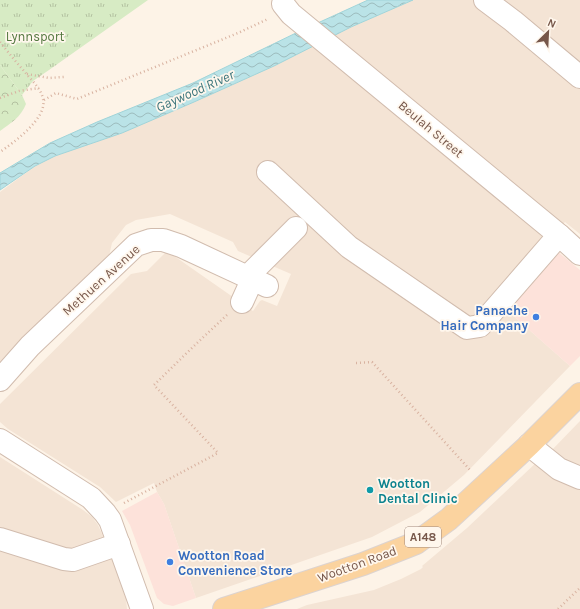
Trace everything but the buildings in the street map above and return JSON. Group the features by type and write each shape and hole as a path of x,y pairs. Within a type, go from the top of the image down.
{"main road":[{"name":"Wootton Road","path":"224,609 363,564 416,543 449,519 529,445 580,394"}],"street":[{"path":"485,0 513,21 580,77"},
{"name":"Beulah Street","path":"287,9 572,243"},
{"path":"268,172 349,247 467,328 480,326 572,243"},
{"path":"242,302 255,281 296,228"},
{"name":"Methuen Avenue","path":"0,380 30,346 136,245 151,240 163,240 181,246 255,281"},
{"path":"0,440 91,498 105,513 110,520 142,609"},
{"path":"529,445 559,469 580,478"},
{"path":"0,539 64,559 73,560 118,544"}],"path":[{"path":"44,100 56,93 77,99 238,33 287,9"},
{"path":"0,42 39,88 44,100 43,107 36,121 21,137 0,152"},
{"path":"26,74 49,78 64,77"},
{"path":"0,98 19,91 39,88"},
{"path":"105,513 218,453 154,385 242,302"},
{"path":"356,362 372,362 485,486"},
{"path":"558,609 580,588"}],"shaded area":[{"path":"413,0 580,0 580,234 565,222 495,301 570,366 464,475 420,512 372,537 196,598 164,504 154,483 116,502 100,487 8,429 0,422 0,404 131,274 147,271 167,251 253,311 262,300 277,306 291,274 238,251 233,242 170,214 136,220 126,225 112,243 109,256 0,363 0,192 35,166 55,156 122,133 194,102 274,66 351,27"},
{"path":"552,247 580,270 580,356 570,366 502,306"},
{"path":"580,421 580,609 297,609 307,605 374,590 421,569 423,567 422,566 467,528 539,460 549,453"},
{"path":"0,457 92,517 98,525 110,552 126,599 127,609 0,609"},
{"path":"157,492 164,504 196,598 173,606 164,604 157,598 130,525 122,511"}],"green space":[{"name":"Lynnsport","path":"0,0 148,0 33,81 22,95 0,65"},
{"path":"0,65 22,95 26,104 18,116 0,131"}],"water":[{"name":"Gaywood River","path":"368,0 413,0 351,27 274,66 194,102 122,133 55,156 35,166 0,190 0,173 50,143 193,83"}],"place":[{"name":"Panache Hair Company","path":"536,317"},
{"name":"Wootton Dental Clinic","path":"370,490"},
{"name":"Wootton Road Convenience Store","path":"170,562"}]}
